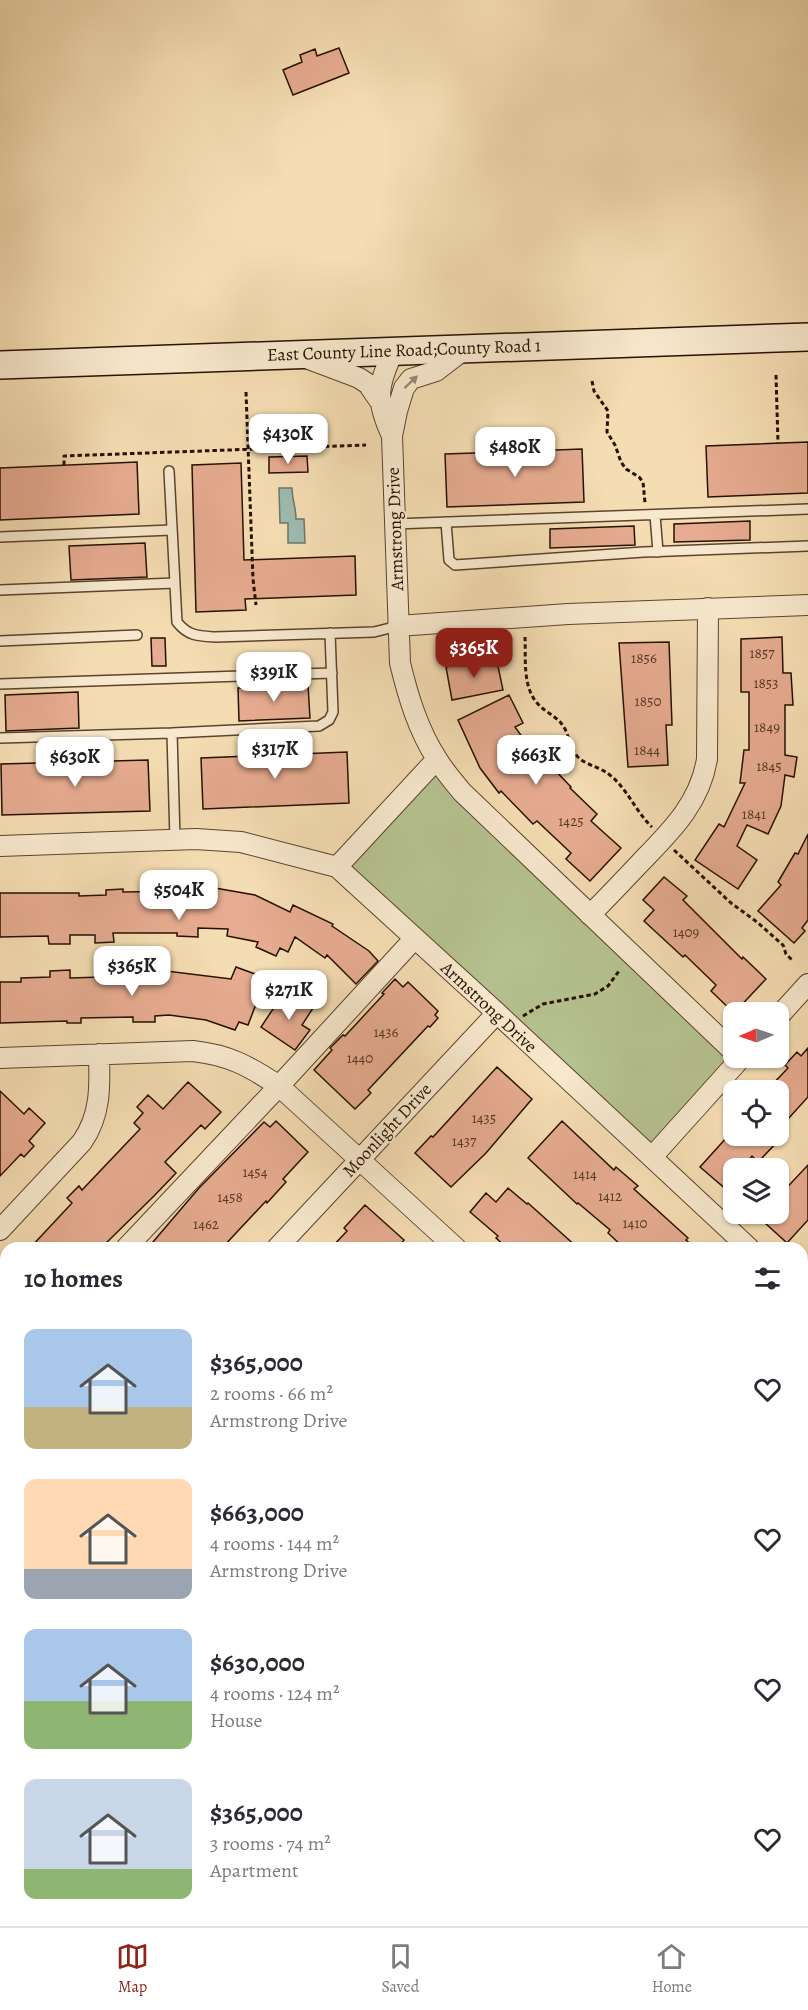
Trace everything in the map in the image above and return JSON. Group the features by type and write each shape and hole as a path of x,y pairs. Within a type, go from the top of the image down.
{"main road":[{"name":"East County Line Road;County Road 1","path":"0,365 467,347 805,338"}],"street":[{"name":"Armstrong Drive","path":"467,347 436,371 411,379 404,388 392,436 400,663 419,724 437,759 462,792 723,1041"},
{"path":"379,400 381,381 394,350"},
{"name":"Armstrong Drive","path":"296,354 359,378 368,384 379,400 383,417 392,436"},
{"path":"398,626 568,614 808,605"},
{"path":"590,915 670,833 696,797 703,779 707,759 708,608"},
{"path":"0,846 196,839 242,842 337,867 437,759"},
{"name":"Armstrong Drive","path":"337,867 743,1242"},
{"path":"132,1242 415,938"},
{"path":"789,1005 808,984"},
{"name":"Moonlight Drive","path":"283,1242 497,1013"},
{"path":"0,1058 176,1051 210,1053 242,1063 279,1086 450,1242"},
{"path":"0,1230 91,1130 99,1096 99,1054"},
{"path":"652,1157 729,1068"}],"lane":[{"path":"169,471 177,622 184,631 195,636 215,637 374,632 398,626"},
{"path":"394,524 808,509"},
{"path":"655,515 657,552"},
{"path":"446,522 449,560 455,565 657,552 808,546"},
{"path":"0,537 172,530"},
{"path":"0,590 175,583"},
{"path":"0,738 319,726 329,720 333,712 330,633"},
{"path":"0,641 137,635"},
{"path":"0,684 332,673"},
{"path":"172,733 175,839"}],"path":[{"path":"776,375 778,443"},
{"path":"592,381 594,391 608,411 607,432 626,469 643,482 645,503"},
{"path":"246,392 256,605"},
{"path":"64,465 64,456 366,445"},
{"path":"525,637 527,685 538,704 556,718 565,729 570,747 577,756 611,776 625,791 639,815 655,830"},
{"path":"671,846 731,903 783,945 786,954 792,960"},
{"path":"519,1019 543,1004 596,994 608,986 619,972"}],"green space":[{"path":"437,759 723,1042 723,1065 652,1157 337,867"}],"water":[{"path":"279,488 292,488 296,519 304,519 305,543 288,543 288,523 280,523"}],"building":[{"path":"339,48 349,73 293,95 283,70 302,62 300,55 315,49 317,56"},
{"path":"808,442 808,493 708,497 706,446"},
{"path":"582,449 584,502 447,507 445,454"},
{"path":"307,456 308,472 269,473 269,457"},
{"path":"137,462 139,514 0,520 0,468"},
{"path":"241,463 244,560 355,556 356,595 245,599 246,610 196,612 192,465"},
{"path":"750,521 750,540 674,542 674,524"},
{"path":"634,526 635,545 550,548 550,529"},
{"path":"145,543 147,577 71,580 69,546"},
{"path":"782,637 783,673 791,673 793,705 785,705 785,755 797,757 794,777 785,775 781,806 768,834 747,825 737,846 757,860 738,889 695,860 719,824 724,827 745,783 740,783 744,750 749,750 749,692 741,692 741,639"},
{"path":"151,638 165,638 166,666 152,666"},
{"path":"669,642 672,725 666,725 668,765 628,767 619,643"},
{"path":"496,657 503,690 452,700 446,667"},
{"path":"308,685 310,718 239,721 238,688"},
{"path":"78,692 79,728 6,731 5,695"},
{"path":"509,695 523,723 515,727 546,770 551,766 597,814 591,821 621,848 590,881 566,859 571,853 537,821 533,824 501,791 499,793 480,768 458,720"},
{"path":"347,752 349,803 203,809 201,758"},
{"path":"148,760 150,811 2,815 1,764"},
{"path":"808,834 808,920 802,928 805,931 794,943 758,911 781,885 778,882 795,853 798,854"},
{"path":"664,877 687,896 683,900 742,959 743,957 766,979 744,1002 723,1002 711,991 716,985 685,955 683,957 644,921 654,910 643,900"},
{"path":"195,887 255,895 290,912 293,905 333,924 332,926 369,951 378,961 356,984 327,955 325,958 295,937 288,952 280,948 276,956 256,947 258,942 227,936 228,929 198,928 198,937 177,936 177,933 113,933 114,942 95,943 95,935 70,935 70,944 49,944 48,936 0,937 0,893 79,893 79,896 106,895 106,890 123,889 123,892 195,891"},
{"path":"236,967 266,978 248,1025 239,1022 235,1030 206,1020 169,1015 155,1016 155,1022 133,1022 133,1017 81,1018 81,1023 67,1023 67,1021 0,1023 0,982 21,982 21,978 50,977 50,971 70,970 70,978 102,977 102,973 158,970 231,979"},
{"path":"395,979 403,987 408,982 438,1011 435,1015 438,1018 368,1090 371,1093 355,1109 314,1070 332,1050 330,1048 343,1035 345,1036"},
{"path":"283,994 297,1003 302,996 315,1005 302,1025 310,1030 295,1050 261,1027"},
{"path":"808,1048 808,1097 789,1118 789,1080 777,1080 789,1068 789,1061 797,1052 801,1056"},
{"path":"497,1067 532,1099 486,1153 451,1187 415,1153 431,1136 433,1137"},
{"path":"188,1082 221,1112 205,1129 201,1125 165,1162 176,1173 107,1242 36,1242 72,1203 67,1198 79,1186 82,1190 140,1129 134,1123 143,1113 137,1107 148,1095 163,1109"},
{"path":"0,1091 24,1114 29,1108 45,1123 29,1141 34,1146 24,1157 21,1154 0,1176"},
{"path":"276,1121 308,1152 283,1179 286,1182 228,1242 153,1242 199,1188 264,1122 270,1127"},
{"path":"562,1121 614,1170 616,1167 638,1186 634,1189 688,1238 686,1240 688,1242 618,1242 608,1233 610,1230 577,1204 528,1158"},
{"path":"723,1142 723,1146 773,1146 762,1158 752,1156 750,1158 723,1158 723,1187 700,1167"},
{"path":"808,1165 808,1220 786,1242 766,1224 789,1224 789,1185"},
{"path":"508,1188 571,1242 500,1242 496,1238 498,1236 470,1212 486,1193 496,1202"},
{"path":"365,1205 404,1240 402,1242 337,1242 347,1231 344,1228"}]}
